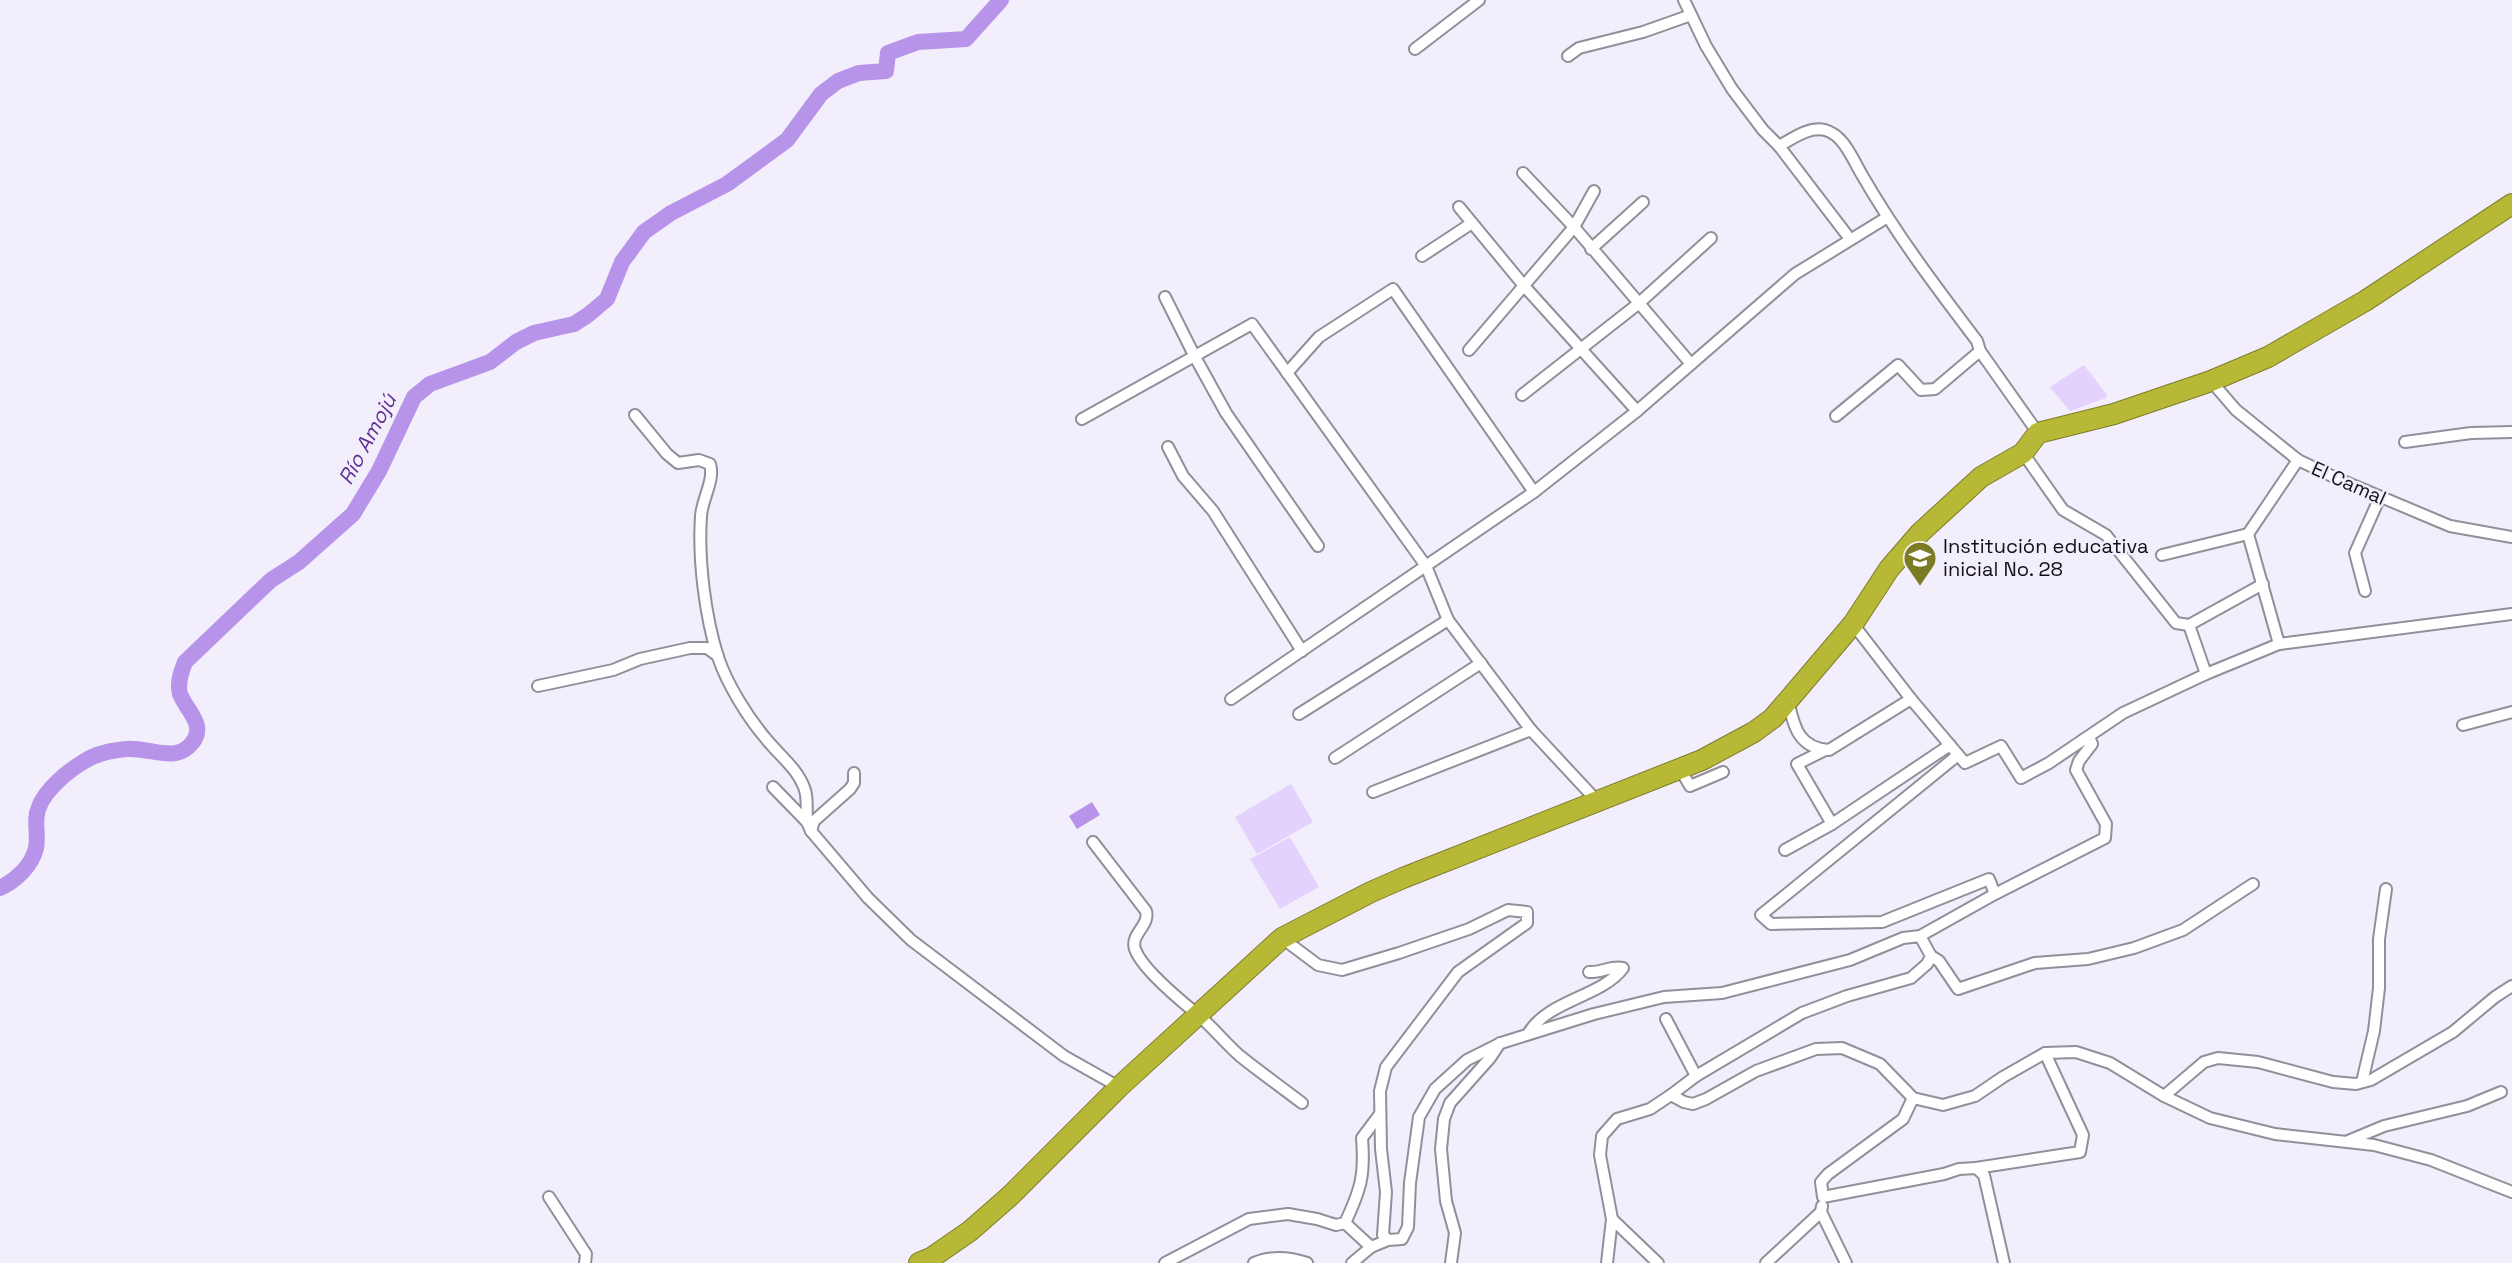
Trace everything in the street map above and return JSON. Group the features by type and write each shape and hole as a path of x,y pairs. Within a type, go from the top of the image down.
{"highway":[{"path":"919,1263 931,1258 970,1231 1002,1203 1119,1087 1282,938 1403,878 1680,770 1728,748 1773,718 1853,624 1890,569 1920,533 1981,477 2023,453 2038,433 2114,414 2211,381 2268,357 2432,258 2512,204"}],"street":[{"path":"1415,49 1479,0"},
{"path":"1684,0 1706,46 1732,89 1850,238"},
{"path":"1568,56 1579,48 1643,32 1691,15"},
{"path":"1779,146 1811,130 1825,130 1840,138 1886,218 1977,341 1980,351 2038,433"},
{"path":"1523,173 1574,227 1691,364"},
{"path":"1469,350 1574,227 1594,191"},
{"path":"1591,249 1643,202"},
{"path":"1459,207 1525,287 1636,411"},
{"path":"1232,699 1534,492 1636,411 1795,274 1850,238 1886,218"},
{"path":"1422,256 1472,223"},
{"path":"1522,396 1638,304 1711,238"},
{"path":"1287,373 1319,337 1393,289 1534,492"},
{"path":"1165,297 1226,413 1318,546"},
{"path":"1082,419 1252,324 1426,566 1448,620 1531,730 1597,801"},
{"path":"1836,416 1898,365 1921,390 1935,389 1980,351"},
{"name":"El Camal","path":"2211,381 2236,410 2298,460 2450,526 2512,537"},
{"path":"635,415 678,464 699,460 710,464 712,473 703,497 700,532 705,596 718,656 728,682 765,738 800,779 806,793 809,827"},
{"path":"2405,442 2471,433 2512,432"},
{"path":"1168,447 1183,476 1213,511 1302,651"},
{"path":"2023,453 2063,510 2106,535 2176,623 2189,625 2263,584"},
{"path":"2162,555 2248,534 2298,460"},
{"path":"2365,591 2355,553 2380,497"},
{"path":"2248,534 2279,644"},
{"path":"2049,763 2123,713 2206,674 2279,644 2512,614"},
{"path":"1299,714 1448,620"},
{"path":"1352,1263 1371,1247 1388,1240 1402,1239 1408,1227 1410,1183 1419,1117 1435,1089 1467,1060 1501,1042 1594,1014 1664,997 1722,993 1850,960 1903,938 1920,936 1995,894 2105,838 2106,824 2076,770 2079,761 2092,744 2089,737 2021,778 2001,746 1965,763 1911,699 1853,624"},
{"path":"2189,625 2206,674"},
{"path":"538,686 613,670 640,659 690,648 707,648 718,656"},
{"path":"1335,758 1480,663"},
{"path":"1832,824 1797,764 1834,748 1911,699"},
{"path":"1788,701 1797,733 1825,750"},
{"path":"2463,725 2512,712"},
{"path":"1372,792 1531,730"},
{"path":"1785,850 1832,824 1950,745"},
{"path":"1958,755 1761,915 1771,924 1882,922 1989,879 1995,894"},
{"path":"1680,770 1690,786 1723,772"},
{"path":"809,827 850,789 855,783 854,773"},
{"path":"773,787 868,898 911,940 1064,1056 1119,1087"},
{"path":"1093,842 1146,911 1146,921 1134,942 1137,952 1179,1001 1198,1015 1240,1055 1302,1102"},
{"path":"1920,936 1931,956 1939,961 1958,989 2035,963 2088,959 2134,948 2183,930 2253,884"},
{"path":"2362,1083 2374,1031 2379,988 2379,939 2386,889"},
{"path":"1282,938 1318,965 1342,969 1399,954 1469,929 1508,910 1527,912 1527,923 1458,972 1386,1067 1380,1091 1380,1114 1386,1192 1383,1235 1388,1240"},
{"path":"1607,1263 1612,1219 1600,1155 1602,1136 1617,1119 1650,1109 1696,1076 1802,1013 1847,996 1911,978 1927,964 1931,956"},
{"path":"1528,1034 1533,1025 1548,1013 1598,987 1623,968 1618,966 1597,973 1589,972"},
{"path":"2164,1096 2204,1062 2218,1058 2258,1062 2333,1082 2356,1084 2372,1080 2454,1032 2495,997 2512,986"},
{"path":"1666,1019 1696,1076"},
{"path":"1451,1263 1455,1233 1446,1201 1441,1149 1444,1119 1450,1103 1490,1058 1501,1042"},
{"path":"1671,1095 1693,1104 1756,1071 1816,1049 1842,1048 1880,1064 1913,1098 1942,1105 1976,1096 2003,1077 2045,1053 2076,1052 2110,1063 2164,1096 2210,1118 2275,1134 2374,1145 2431,1160 2512,1192"},
{"path":"1823,1197 1944,1174 1959,1168 1976,1168 2080,1152 2083,1135 2045,1053"},
{"path":"2345,1142 2384,1126 2467,1106 2501,1092"},
{"path":"1846,1263 1821,1212 1823,1197 1821,1182 1828,1174 1903,1119 1913,1098"},
{"path":"1345,1223 1361,1188 1365,1167 1362,1138 1380,1114"},
{"path":"1976,1168 1983,1175 2004,1263"},
{"path":"549,1197 586,1254 585,1263"},
{"path":"1766,1263 1821,1212"},
{"path":"1165,1263 1249,1219 1288,1214 1336,1225 1345,1223"},
{"path":"1612,1219 1658,1263"},
{"path":"1345,1223 1371,1247"},
{"path":"1254,1263 1263,1259 1289,1257 1307,1263"}],"shaded area":[{"path":"2084,365 2107,395 2106,398 2070,411 2050,387"},
{"path":"1291,784 1313,822 1257,854 1235,817"},
{"path":"1092,802 1100,815 1077,829 1069,816"},
{"path":"1290,837 1319,887 1280,909 1250,859"}],"waterway":[{"name":"Río Amojú","path":"0,888 17,877 31,861 36,848 36,817 39,807 52,788 71,770 88,759 110,751 135,749 170,754 178,753 192,743 196,736 196,724 179,690 185,662 271,580 299,562 353,514 379,471 414,397 430,384 490,362 516,342 534,333 574,324 588,315 607,299 622,262 644,232 671,213 727,184 787,140 821,94 838,81 859,73 886,71 888,53 918,42 966,39 1001,0"}],"place":[{"name":"Institución educativa inicial No. 28","path":"1920,587"}]}
